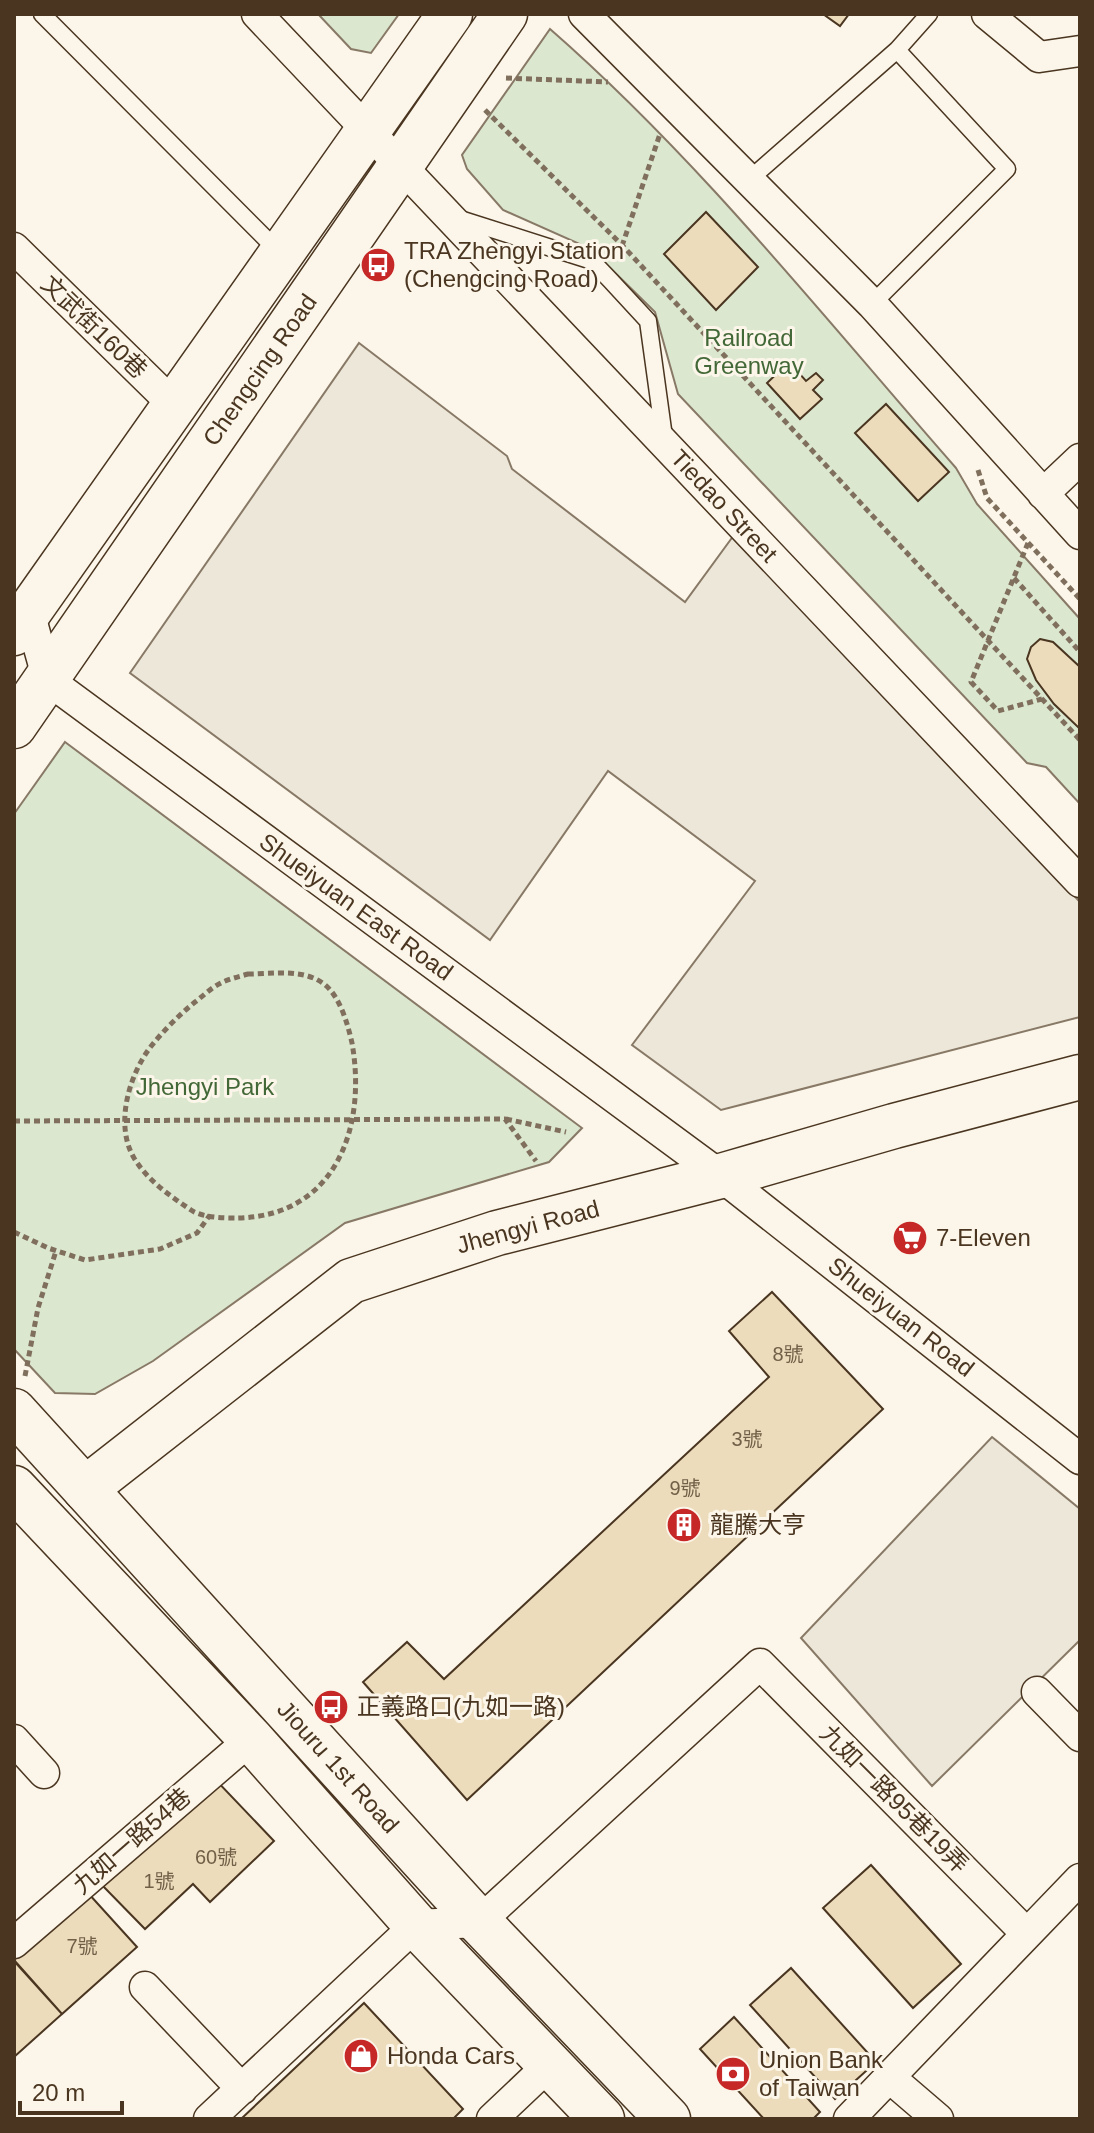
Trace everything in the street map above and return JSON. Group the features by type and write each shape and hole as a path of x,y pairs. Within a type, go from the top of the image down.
{"main road":[{"name":"Chengcing Road","path":"19,615 175,406 450,14"},
{"name":"Chengcing Road","path":"14,726 505,14"},
{"name":"Jhengyi Road","path":"85,1489 351,1281 497,1233 721,1176 1080,1077"},
{"name":"Jiouru 1st Road","path":"18,1398 85,1489 479,1922 668,2119"},
{"name":"Jiouru 1st Road","path":"14,1488 251,1739 416,1925 602,2119"}],"street":[{"name":"Tiedao Street","path":"257,14 452,216 1080,882"},
{"path":"584,14 872,304 1080,534"},
{"path":"987,14 1039,57 1080,51"},
{"name":"文武街160巷","path":"14,248 175,406"},
{"path":"1043,494 1080,459"},
{"path":"19,615 48,680"},
{"name":"Shueiyuan East Road","path":"48,680 721,1176"},
{"name":"Shueiyuan Road","path":"721,1176 1080,1459"},
{"name":"Jhengyi Road","path":"47,1521 85,1489"},
{"path":"209,2119 416,1925 479,1922 760,1664 1027,1934"},
{"path":"1037,1692 1080,1736"},
{"name":"九如一路54巷","path":"14,1943 251,1739"},
{"path":"14,1740 44,1773"},
{"path":"849,2119 1080,1879"},
{"path":"145,1987 242,2089"},
{"path":"492,2119 550,2064"},
{"path":"889,2077 938,2119"}],"lane":[{"path":"42,14 281,254"},
{"path":"750,179 897,50 929,14"},
{"path":"872,304 1007,169 897,50"},
{"path":"452,216 592,261 611,281 648,321 665,443"}],"path":[{"path":"509,67 502,78 621,82"},
{"path":"488,97 481,107 622,245 1080,740"},
{"path":"611,281 663,126"},
{"path":"976,464 987,498 1080,599"},
{"path":"1028,543 971,682 998,711 1042,699"},
{"path":"1014,578 1080,652"},
{"path":"248,974 299,974 325,984 339,1004 349,1030 355,1062 354,1120 341,1154 322,1184 298,1203 259,1217 196,1213 159,1189 133,1156 123,1121 135,1077 146,1052 166,1029 218,984 248,974"},
{"path":"505,1119 536,1161"},
{"path":"14,1121 505,1119 566,1132"},
{"path":"14,1232 85,1260 160,1249 197,1233 210,1215"},
{"path":"18,1398 38,1308 56,1251"}],"green space":[{"path":"318,14 399,14 371,53 351,49"},
{"name":"Railroad Greenway","path":"550,29 605,79 710,186 956,468 977,504 1080,619 1080,804 1046,767 1027,763 678,394 655,312 591,249 503,210 467,169 462,155"},
{"name":"Jhengyi Park","path":"65,742 582,1128 549,1162 345,1223 153,1361 95,1394 55,1393 14,1349 14,814"}],"shaded area":[{"path":"359,343 507,456 512,469 685,602 734,535 1080,902 1080,1017 721,1110 632,1045 755,881 608,771 490,940 130,673"},
{"path":"992,1437 1080,1509 1080,1640 932,1786 801,1638"}],"building":[{"path":"823,14 849,14 840,26"},
{"path":"706,212 758,267 716,310 664,254"},
{"path":"789,362 806,381 816,373 823,380 813,390 822,399 800,419 767,383"},
{"path":"886,404 949,472 918,501 855,433"},
{"path":"1040,639 1053,642 1080,667 1080,729 1054,704 1036,680 1027,659 1031,647"},
{"name":"龍騰大亨","path":"772,1292 883,1409 467,1800 363,1682 407,1642 444,1679 769,1377 729,1331"},
{"path":"212,1776 274,1841 210,1902 193,1884 145,1929 100,1883"},
{"path":"871,1865 961,1964 913,2008 823,1908"},
{"path":"88,1893 137,1947 62,2014 14,1960"},
{"path":"14,1961 62,2014 14,2057"},
{"path":"791,1968 876,2062 835,2099 750,2005"},
{"name":"Honda Cars","path":"364,2003 463,2109 453,2119 241,2119"},
{"path":"734,2017 820,2112 813,2119 764,2119 700,2049"}],"place":[{"name":"TRA Zhengyi Station (Chengcing Road)","path":"378,265"},
{"name":"7-Eleven","path":"910,1238"},
{"name":"龍騰大亨","path":"684,1525"},
{"name":"正義路口(九如一路)","path":"331,1707"},
{"name":"Honda Cars","path":"361,2056"},
{"name":"Union Bank of Taiwan","path":"733,2074"}]}
